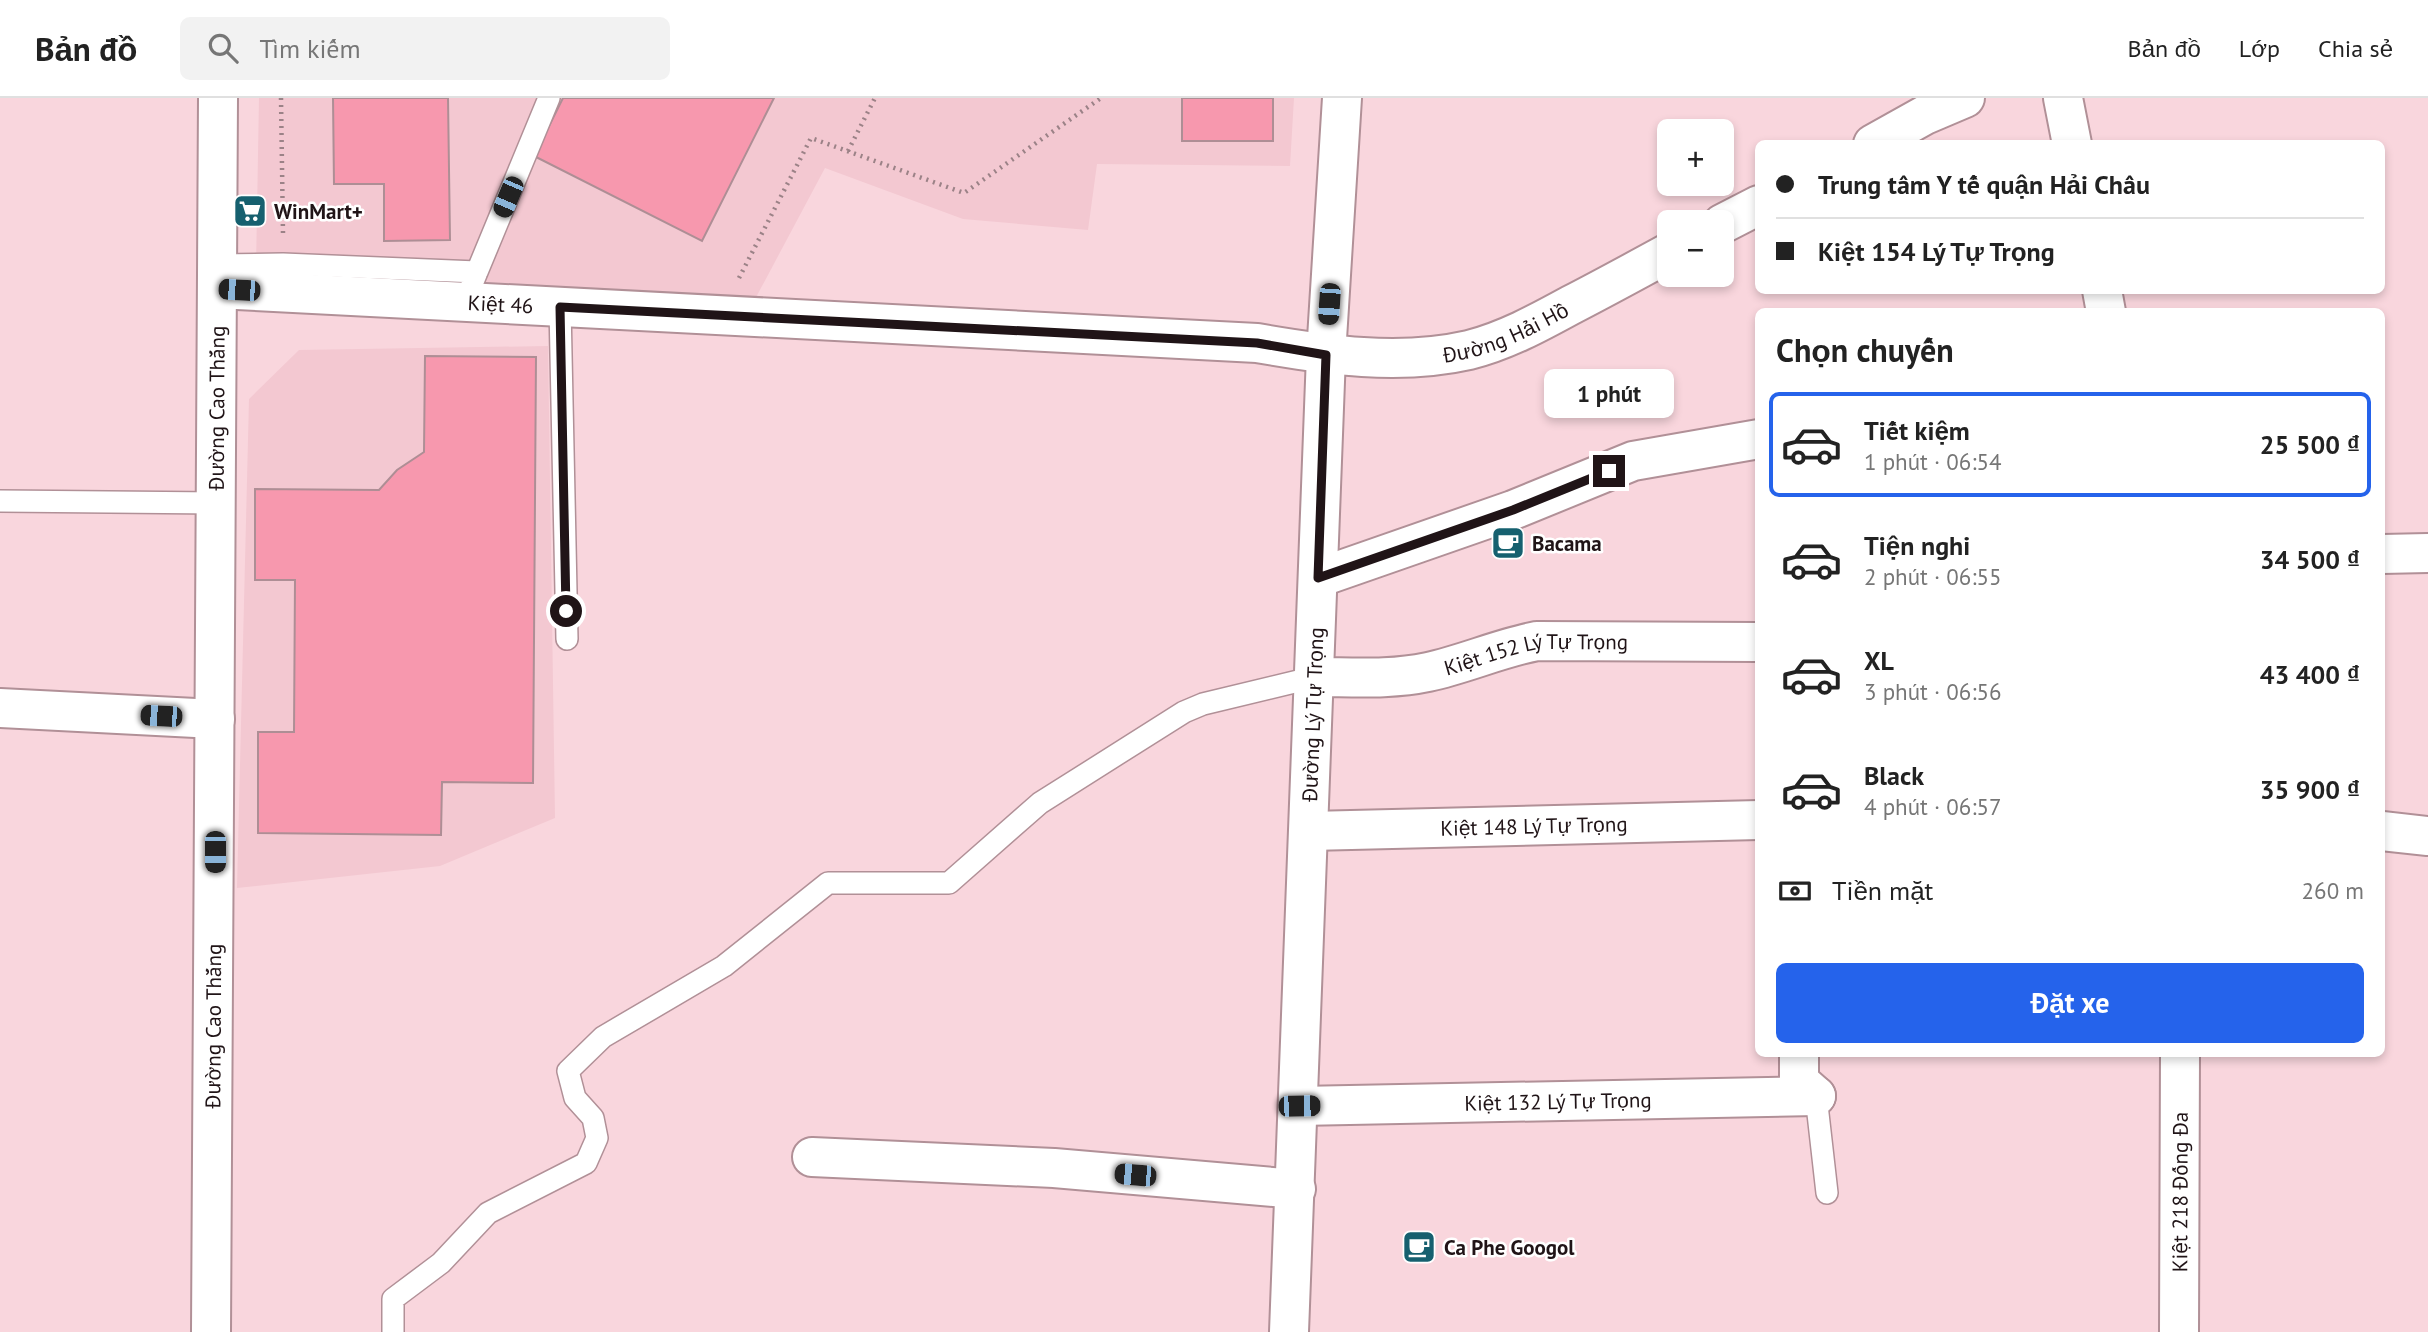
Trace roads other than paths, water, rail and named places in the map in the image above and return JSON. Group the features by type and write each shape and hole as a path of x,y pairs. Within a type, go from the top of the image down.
{"street":[{"name":"Đường Cao Thắng","path":"211,1332 218,503 218,98"},
{"name":"Đường Lý Tự Trọng","path":"1289,1332 1326,355 1342,98"},
{"path":"1878,140 1925,107 1965,98"},
{"path":"2063,98 2071,140"},
{"path":"1734,218 1755,207"},
{"name":"Đường Hải Hồ","path":"1326,355 1402,358 1470,350 1532,327 1657,259"},
{"name":"Kiệt 46","path":"217,277 471,287 560,307 1257,343 1326,355"},
{"path":"1318,578 1513,510 1633,461 1755,440"},
{"path":"2385,554 2428,553"},
{"name":"Kiệt 152 Lý Tự Trọng","path":"1315,677 1406,676 1431,672 1511,646 1537,641 1755,642"},
{"path":"0,708 215,719"},
{"name":"Kiệt 148 Lý Tự Trọng","path":"1310,831 1755,820"},
{"path":"2385,831 2428,836"},
{"path":"1799,1057 1799,1081 1816,1096"},
{"name":"Kiệt 218 Đống Đa","path":"2179,1332 2180,1057"},
{"name":"Kiệt 132 Lý Tự Trọng","path":"1299,1106 1816,1096"},
{"path":"812,1157 1054,1168 1296,1189"}],"lane":[{"path":"217,277 283,264 471,287 550,98"},
{"path":"560,307 567,639"},
{"path":"0,501 218,503"},
{"path":"393,1332 393,1299 441,1263 488,1213 586,1163 597,1138 593,1118 575,1098 569,1071 603,1037 724,966 828,883 949,883 1040,803 1184,712 1203,704 1315,677"},
{"path":"1816,1096 1826,1193"}],"place":[{"name":"WinMart+","path":"250,211"},
{"name":"Bacama","path":"1508,543"},
{"name":"Ca Phe Googol","path":"1419,1247"}]}
